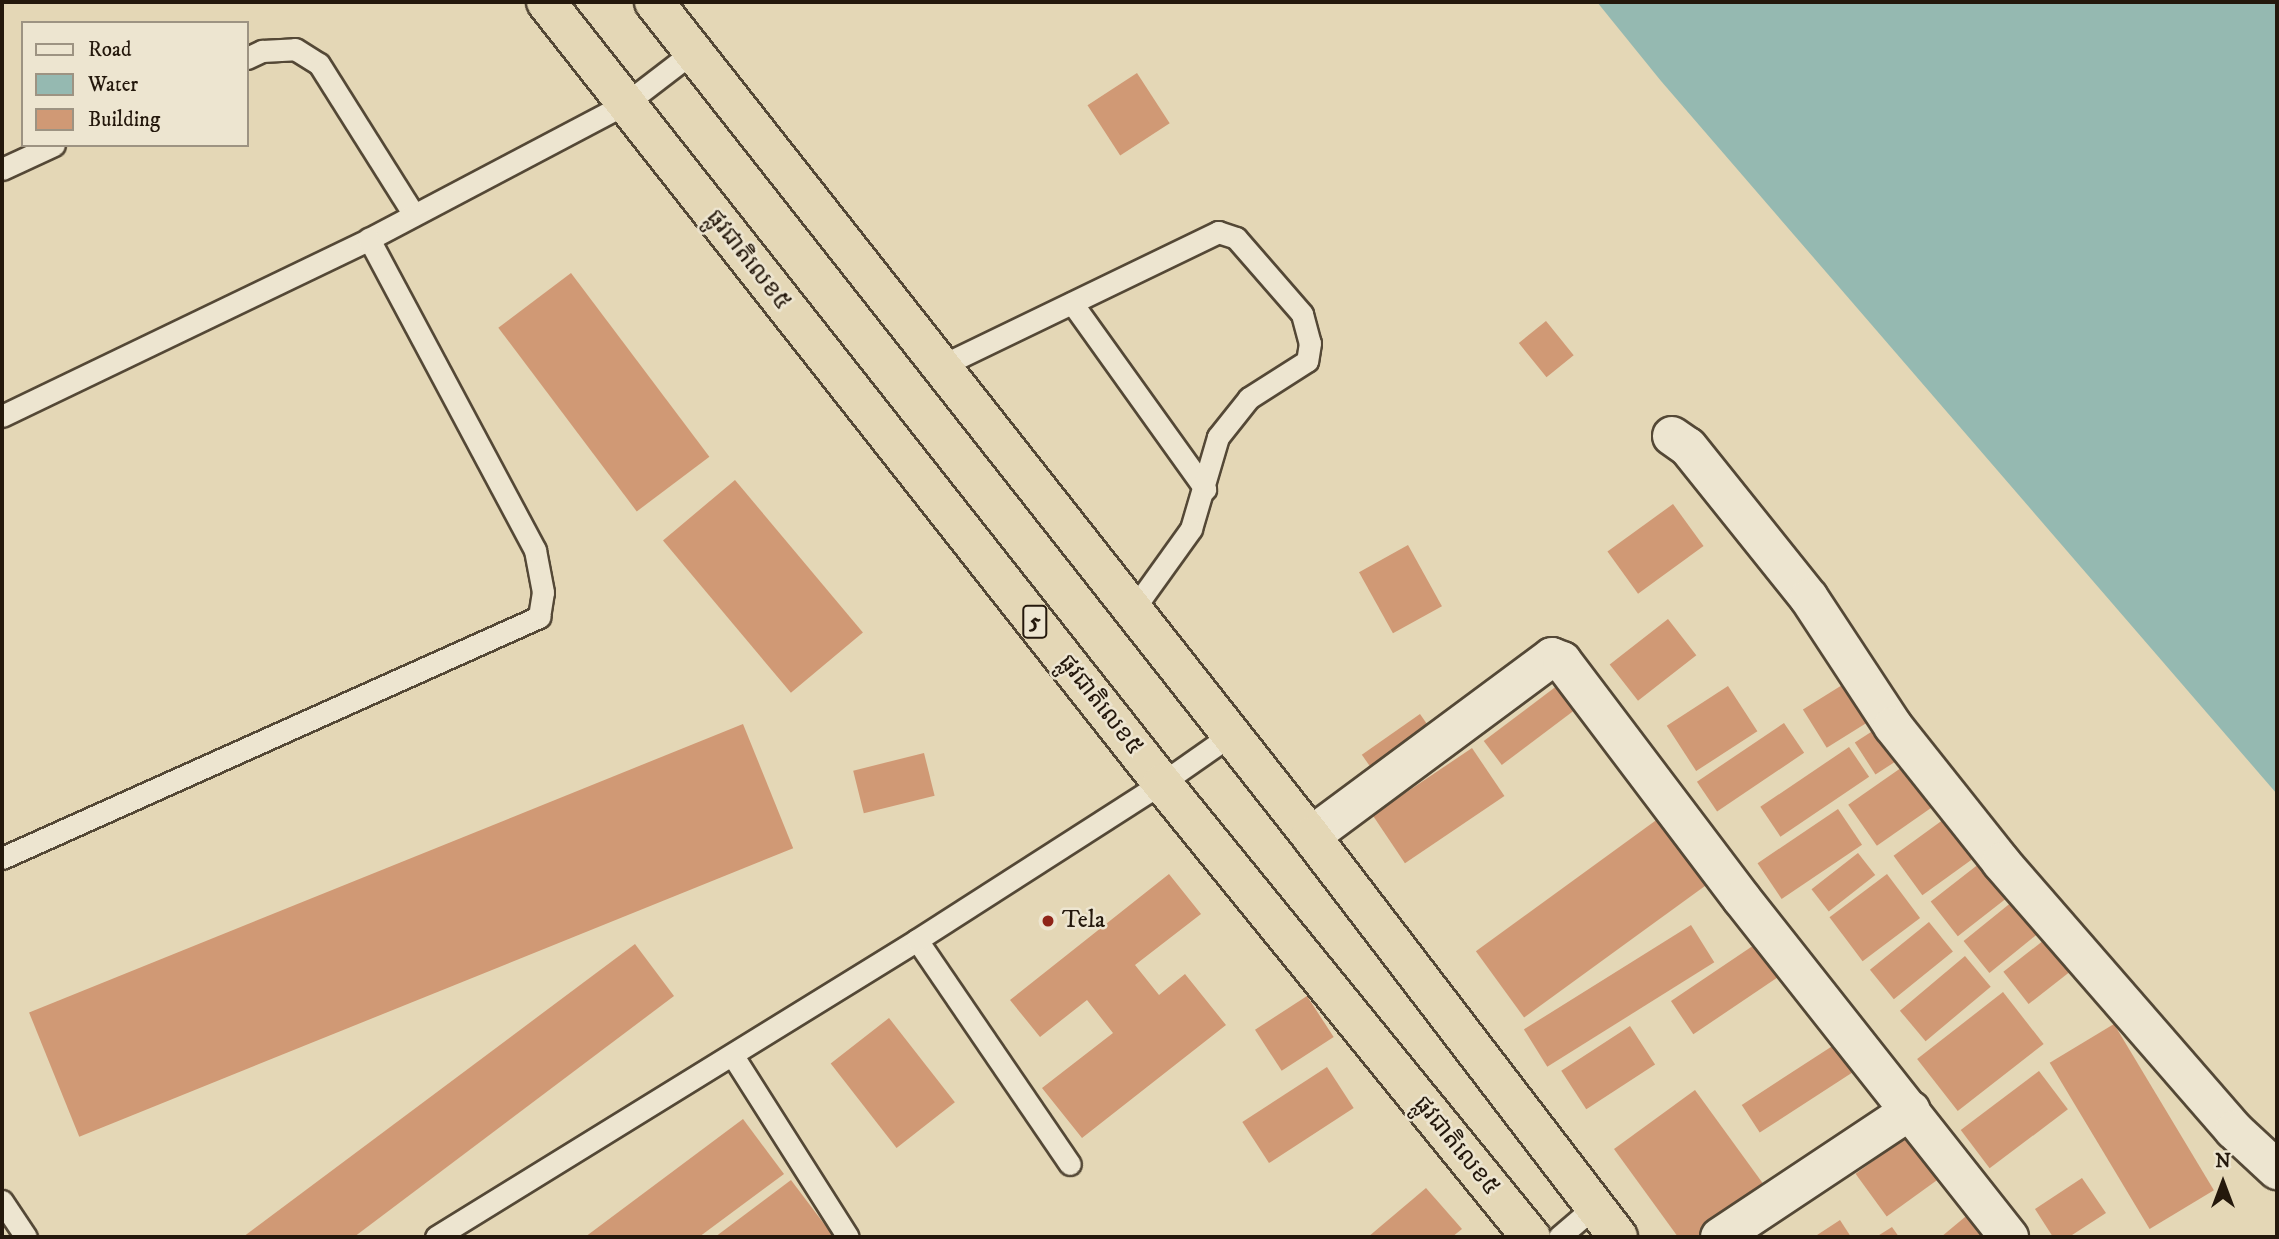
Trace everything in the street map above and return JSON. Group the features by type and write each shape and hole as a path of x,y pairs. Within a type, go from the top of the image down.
{"highway":[{"name":"ផ្លូវជាតិលេខ៥","path":"546,2 1162,783 1531,1237"},
{"path":"654,2 1229,736 1311,836 1618,1237"}],"street":[{"path":"1672,436 1688,447 1809,598 1893,726 2001,862 2234,1130 2277,1170"},
{"path":"1311,836 1552,657 1562,661 1742,899 2009,1237"},
{"path":"1720,1237 1911,1110"}],"lane":[{"path":"248,58 262,51 295,49 319,64 414,215"},
{"path":"2,416 369,239 625,104 694,51"},
{"path":"2,169 50,147"},
{"path":"941,366 1218,232 1236,237 1302,314 1310,343 1307,361 1249,398 1218,438 1191,529 1132,611"},
{"path":"2,858 539,617 543,593 535,550 369,239"},
{"path":"1072,303 1205,489"},
{"path":"436,1237 917,940 1162,783 1229,736"},
{"path":"917,940 1070,1164"},
{"path":"733,1056 848,1237"},
{"path":"2,1201 26,1237"},
{"path":"1559,1237 1594,1207"}],"water":[{"path":"1597,2 2277,2 2277,794 1661,81"}],"building":[{"path":"1137,73 1170,123 1120,155 1088,105"},
{"path":"571,273 709,457 637,511 498,328"},
{"path":"1546,321 1574,355 1546,377 1519,343"},
{"path":"735,480 863,632 791,693 663,540"},
{"path":"1673,504 1704,546 1638,594 1607,552"},
{"path":"1408,545 1442,606 1393,633 1359,572"},
{"path":"1668,619 1696,655 1638,701 1610,665"},
{"path":"1562,682 1580,706 1502,765 1484,741"},
{"path":"1847,682 1871,720 1827,748 1803,710"},
{"path":"1728,686 1757,731 1696,771 1667,726"},
{"path":"1420,714 1436,737 1378,778 1362,755"},
{"path":"1784,723 1804,753 1717,812 1697,782"},
{"path":"1885,723 1906,755 1876,774 1855,743"},
{"path":"743,724 793,848 79,1137 29,1012"},
{"path":"1849,747 1869,777 1780,837 1760,807"},
{"path":"1472,748 1504,796 1405,863 1373,815"},
{"path":"924,753 935,796 864,813 853,771"},
{"path":"1908,763 1937,804 1877,846 1848,805"},
{"path":"1838,809 1862,845 1782,899 1758,863"},
{"path":"1666,813 1714,879 1524,1017 1476,951"},
{"path":"1951,814 1980,854 1922,895 1894,856"},
{"path":"1858,853 1875,875 1829,911 1812,889"},
{"path":"1989,856 2016,891 1958,936 1931,902"},
{"path":"1169,874 1201,914 1135,965 1159,995 1185,974 1226,1025 1082,1138 1042,1088 1113,1033 1087,1000 1040,1037 1010,1000"},
{"path":"1887,874 1920,918 1863,961 1829,917"},
{"path":"2018,897 2044,929 1989,973 1964,941"},
{"path":"1929,922 1953,952 1894,999 1870,970"},
{"path":"1691,925 1714,962 1547,1067 1524,1029"},
{"path":"2053,933 2078,965 2029,1004 2003,972"},
{"path":"1763,939 1785,972 1693,1034 1671,1001"},
{"path":"635,944 674,996 354,1237 243,1237"},
{"path":"1965,956 1991,987 1926,1041 1900,1011"},
{"path":"2003,992 2044,1044 1958,1111 1917,1059"},
{"path":"1307,996 1334,1037 1282,1071 1255,1030"},
{"path":"889,1018 955,1102 897,1148 831,1064"},
{"path":"2114,1024 2214,1190 2150,1229 2050,1063"},
{"path":"1630,1026 1655,1065 1586,1109 1561,1071"},
{"path":"1834,1045 1852,1073 1760,1133 1742,1105"},
{"path":"1327,1067 1354,1108 1269,1163 1242,1122"},
{"path":"2039,1071 2068,1109 1990,1168 1961,1130"},
{"path":"1695,1090 1772,1196 1715,1237 1678,1237 1614,1149"},
{"path":"743,1119 784,1174 699,1237 585,1237"},
{"path":"1913,1132 1944,1175 1887,1217 1856,1174"},
{"path":"2082,1178 2106,1213 2069,1237 2053,1237 2035,1209"},
{"path":"791,1180 834,1237 715,1237"},
{"path":"1426,1188 1462,1229 1452,1237 1368,1237"},
{"path":"1971,1212 1993,1237 1941,1237"},
{"path":"1840,1220 1851,1237 1814,1237"},
{"path":"1892,1227 1899,1237 1876,1237"}],"place":[{"name":"Tela","path":"1048,921"}]}
